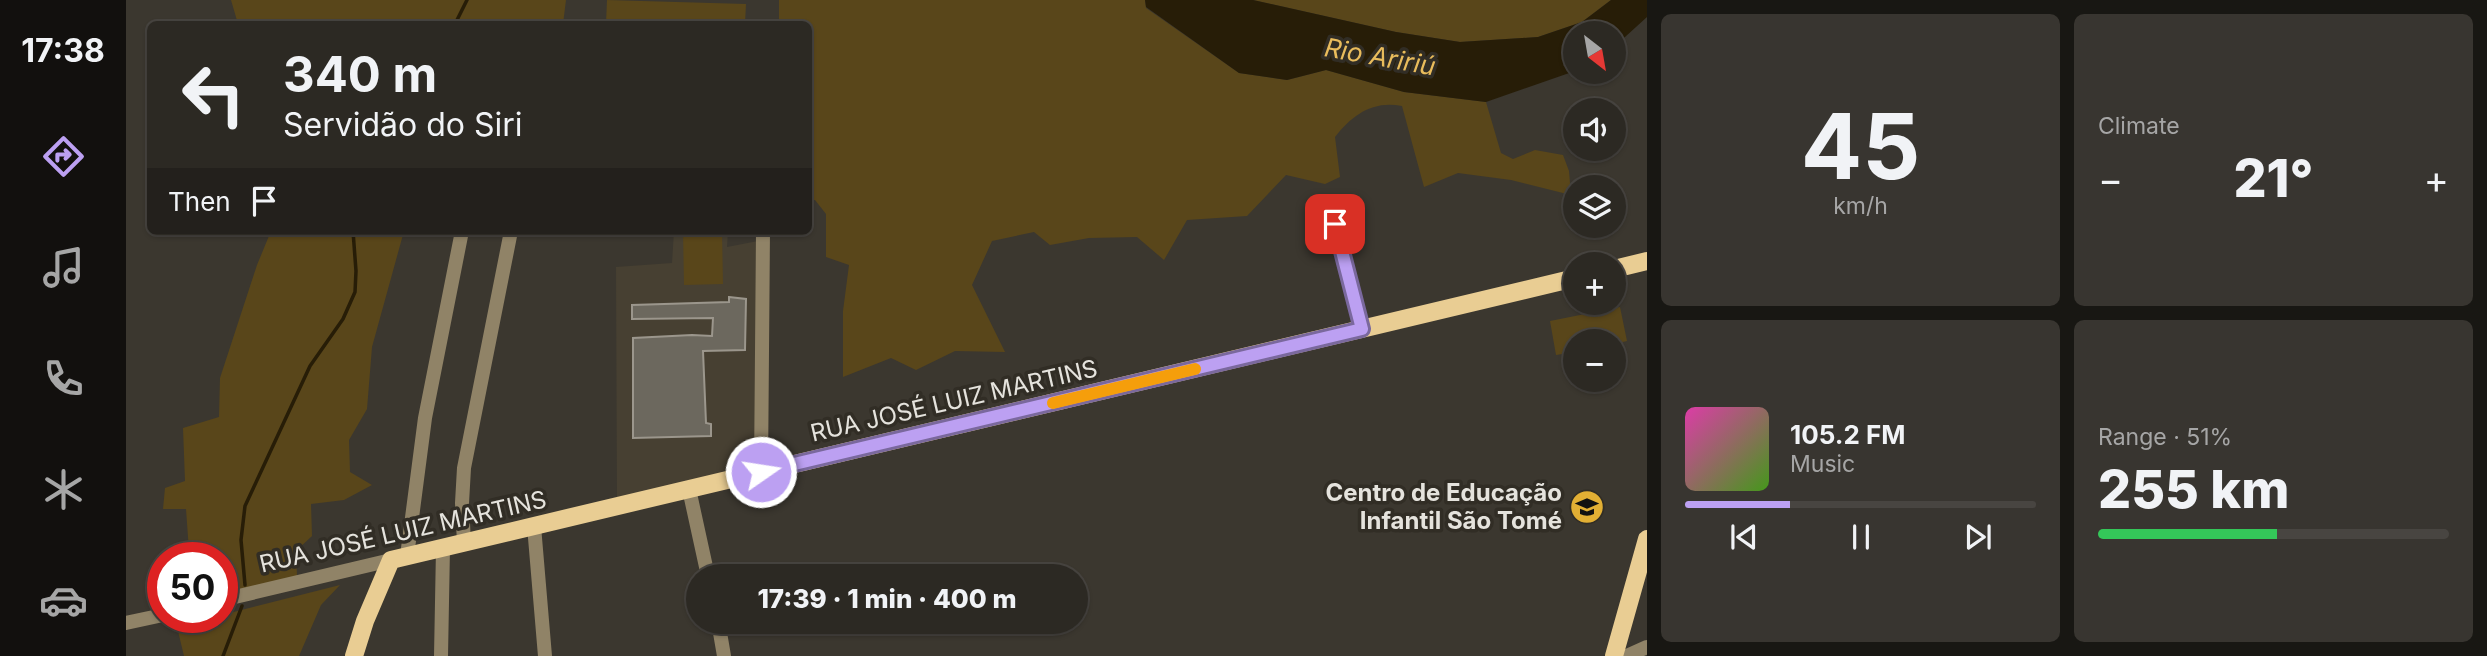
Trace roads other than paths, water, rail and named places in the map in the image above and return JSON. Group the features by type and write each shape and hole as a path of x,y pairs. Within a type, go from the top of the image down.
{"main road":[{"path":"1626,266 1647,261"},
{"name":"RUA JOSÉ LUIZ MARTINS","path":"399,558 1563,281"},
{"path":"1614,656 1644,560 1647,538"},
{"path":"355,656 365,621 399,558"}],"street":[{"path":"1335,224 1362,329"},
{"path":"399,558 461,235"},
{"path":"464,543 464,468 510,235"},
{"path":"761,472 763,235"},
{"path":"689,489 705,564"},
{"path":"534,526 545,656"},
{"path":"442,656 443,548"},
{"name":"RUA JOSÉ LUIZ MARTINS","path":"238,596 399,558"},
{"path":"126,624 147,619"},
{"path":"720,634 724,656"},
{"path":"1627,656 1647,647"}],"water":[{"name":"Rio Aririú","path":"1145,0 1253,0 1396,32 1460,42 1538,37 1563,28 1563,75 1486,102 1404,92 1326,70 1287,80 1239,73 1146,7"},
{"path":"1611,0 1647,0 1647,17 1626,36 1626,21 1583,21"}],"waterway":[{"path":"456,21 467,0"},
{"path":"245,585 241,540 245,506 310,366 343,319 355,292 353,235"},
{"path":"223,656 242,606"}],"place":[{"name":"Centro de Educação Infantil São Tomé","path":"1587,507"}]}
